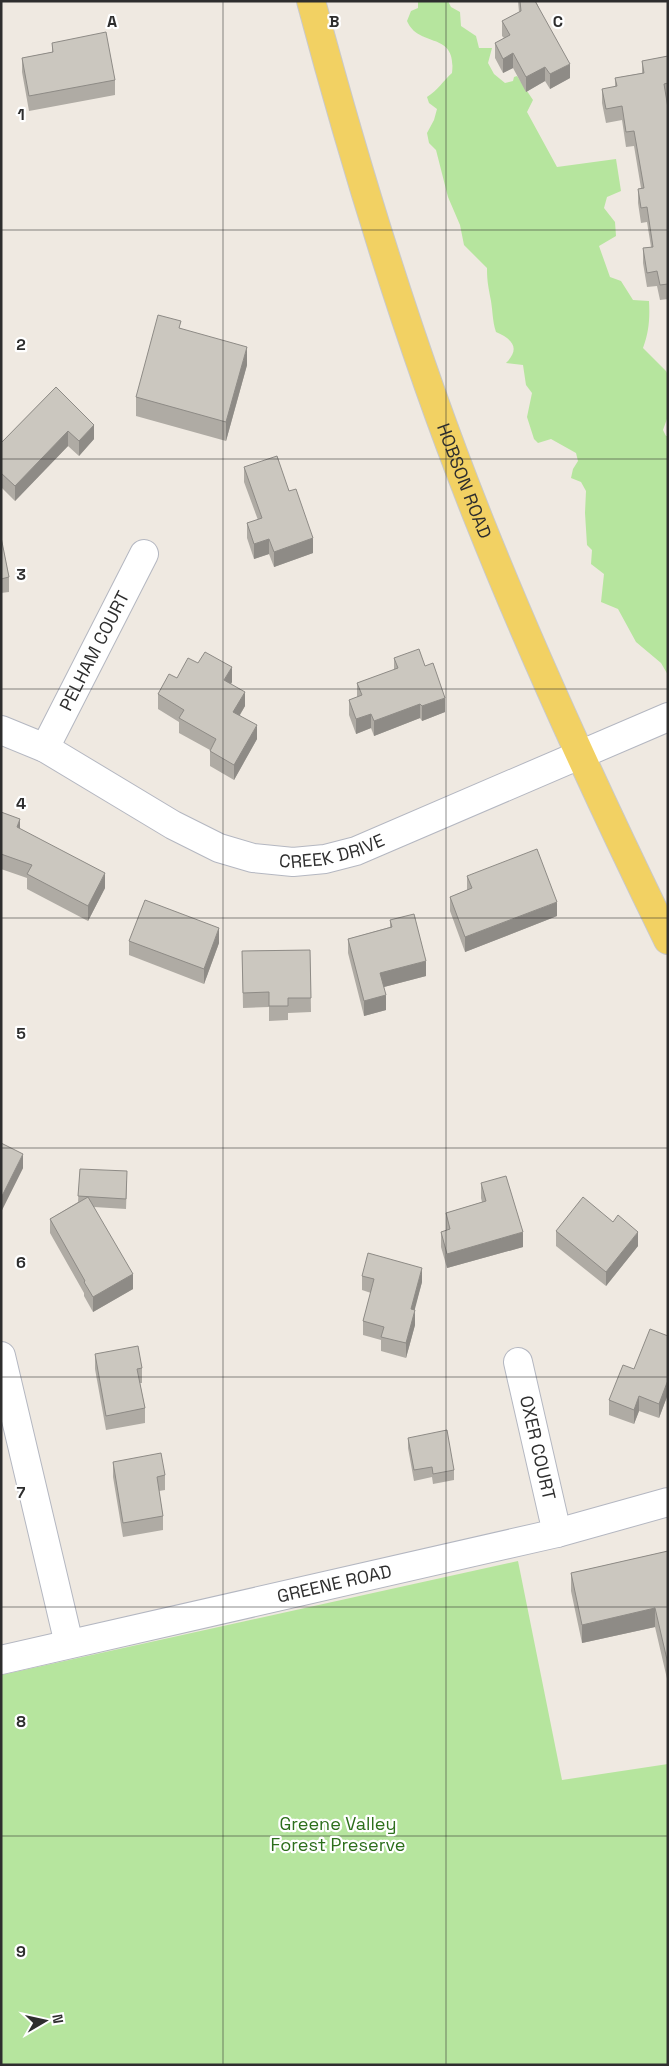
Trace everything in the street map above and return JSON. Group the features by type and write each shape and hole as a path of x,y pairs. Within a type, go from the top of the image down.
{"main road":[{"name":"HOBSON ROAD","path":"311,1 377,228 418,352 479,519 580,755 668,940"}],"street":[{"name":"PELHAM COURT","path":"45,748 144,554"},
{"name":"CREEK DRIVE","path":"1,730 45,748 173,825 219,848 253,858 293,862 325,859 356,851 668,717"},
{"path":"1,1356 69,1644"},
{"name":"OXER COURT","path":"518,1362 558,1533"},
{"name":"GREENE ROAD","path":"1,1660 558,1533 668,1502"}],"green space":[{"path":"418,1 448,1 451,7 460,12 461,26 476,36 479,48 492,48 488,63 494,74 505,83 513,81 514,77 517,76 533,100 527,112 557,167 616,159 621,191 607,197 604,208 615,222 616,236 599,246 610,277 621,281 633,300 649,301 649,325 643,348 668,375 668,416 663,430 666,436 668,436 668,675 661,663 636,642 618,609 601,602 604,574 591,564 592,550 587,545 586,491 581,482 571,478 573,469 578,461 576,453 551,439 538,443 534,439 527,417 532,393 526,385 523,365 506,363 511,358 514,348 510,341 496,332 487,268 464,245 460,225 448,197 436,150 429,143 427,133 437,109 429,103 427,97 452,73 452,60 449,51 443,45 420,35 413,30 407,21 411,11 418,8"},
{"name":"Greene Valley Forest Preserve","path":"518,1561 562,1780 668,1764 668,2065 1,2065 1,1675"}],"building":[{"path":"520,1 535,1 570,64 550,74 545,67 526,77 513,53 503,59 495,43 510,35 502,21 521,11"},
{"path":"106,32 115,80 29,96 22,58 53,52 52,43"},
{"path":"668,56 668,83 664,84 668,108 668,284 660,285 657,271 647,273 643,248 653,247 647,207 641,208 638,189 644,188 634,131 626,132 622,106 606,109 602,89 617,86 615,78 644,73 642,61"},
{"path":"158,315 181,321 179,328 247,347 226,422 136,397"},
{"path":"56,387 94,425 79,441 68,431 15,486 1,473 1,443"},
{"path":"277,456 289,491 296,489 313,538 274,552 269,539 254,544 247,523 262,518 244,467"},
{"path":"1,537 9,577 1,579"},
{"path":"419,649 425,666 433,663 445,698 422,706 420,704 374,721 371,714 356,719 349,700 362,695 357,683 398,668 394,658"},
{"path":"205,652 232,667 224,680 245,692 233,712 257,725 234,765 210,751 216,739 179,718 184,710 158,694 169,674 177,678 188,658 198,663"},
{"path":"1,812 20,819 17,827 105,873 88,906 27,874 32,865 1,854"},
{"path":"537,849 557,902 465,937 450,897 472,888 467,876"},
{"path":"145,900 219,928 204,969 129,941"},
{"path":"414,914 426,961 380,973 386,995 364,1001 348,939 392,927 390,920"},
{"path":"310,950 311,998 288,998 288,1006 269,1006 269,992 243,993 242,951"},
{"path":"1,1143 23,1154 2,1196 1,1195"},
{"path":"80,1169 127,1171 126,1199 78,1196"},
{"path":"506,1176 523,1232 447,1254 441,1232 450,1229 446,1213 486,1201 481,1183"},
{"path":"88,1197 133,1274 93,1297 50,1219"},
{"path":"583,1197 613,1222 618,1215 638,1232 606,1272 556,1231"},
{"path":"368,1253 422,1268 411,1309 415,1310 406,1343 381,1337 384,1327 363,1321 374,1279 362,1276"},
{"path":"650,1329 668,1336 668,1380 659,1404 639,1396 634,1410 609,1400 623,1365 634,1369"},
{"path":"138,1346 142,1368 137,1369 145,1408 106,1416 95,1354"},
{"path":"447,1430 454,1470 433,1474 432,1467 414,1470 408,1438"},
{"path":"161,1453 165,1475 157,1477 163,1516 123,1523 113,1462"},
{"path":"668,1551 668,1664 655,1608 582,1625 571,1573"}]}
